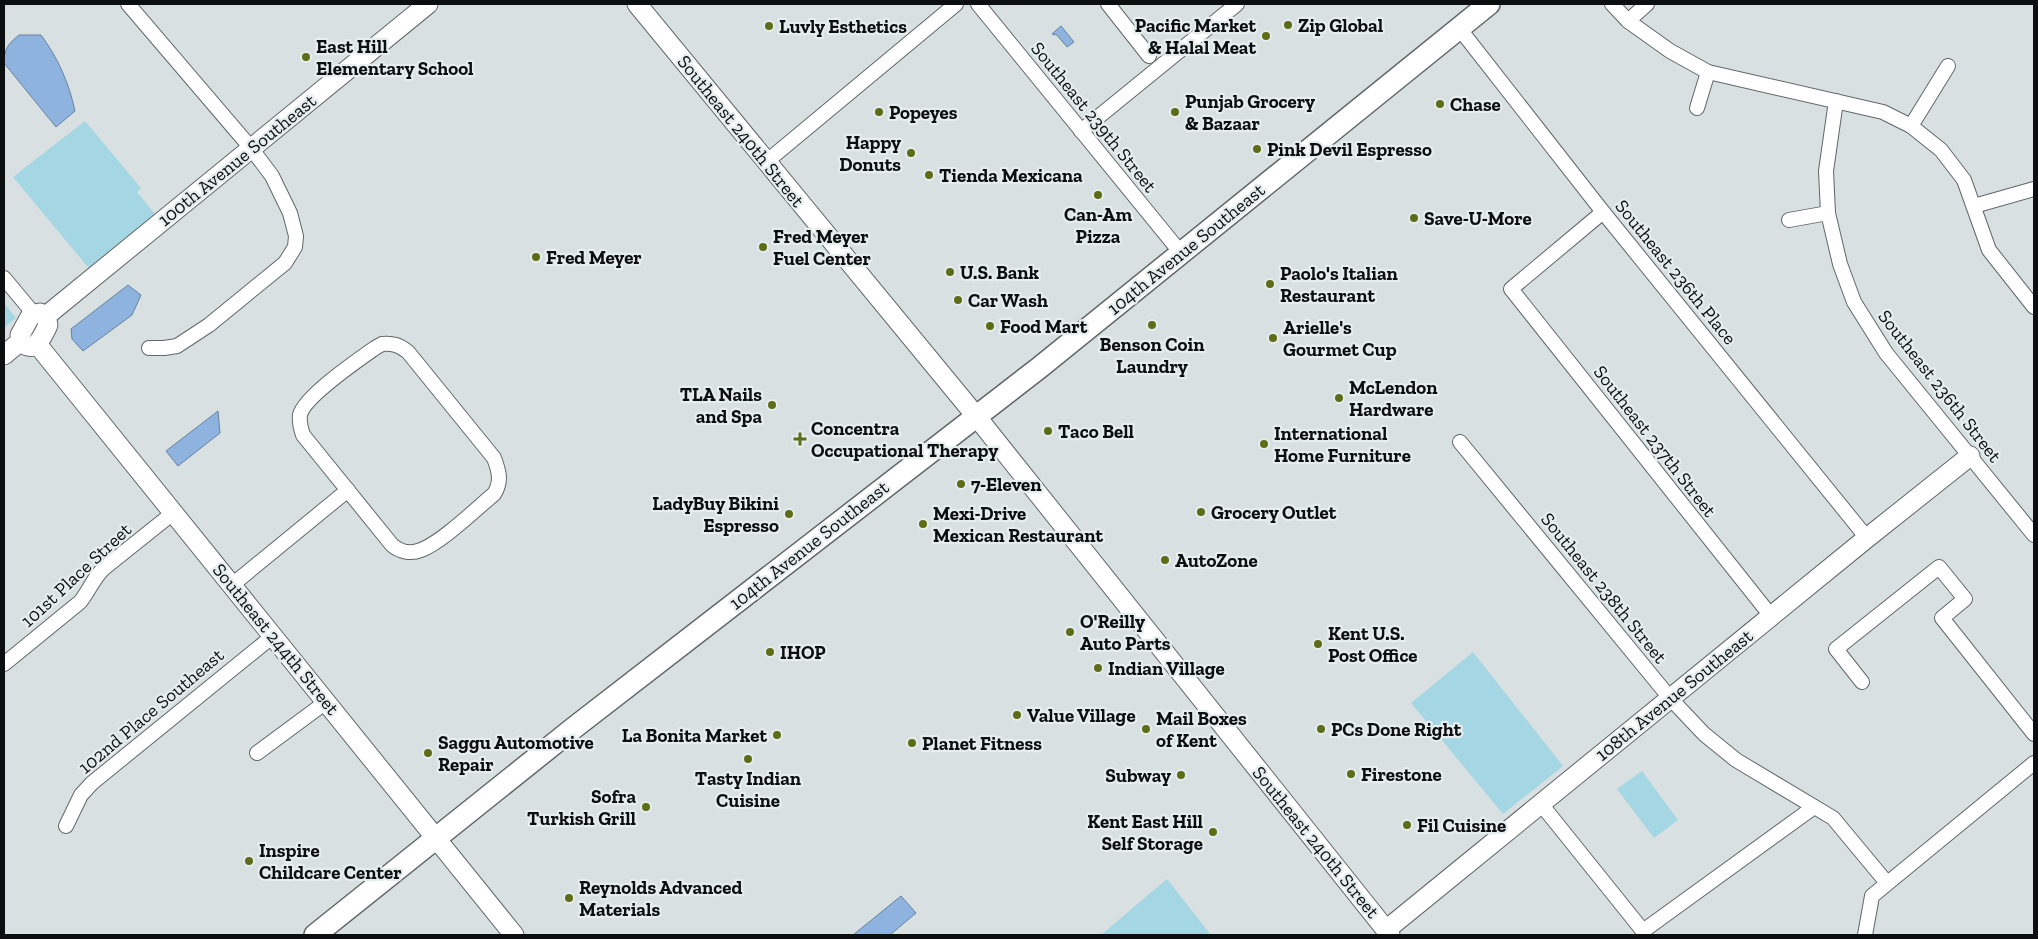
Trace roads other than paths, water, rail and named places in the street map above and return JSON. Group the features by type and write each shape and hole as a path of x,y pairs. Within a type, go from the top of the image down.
{"main road":[{"name":"104th Avenue Southeast","path":"315,935 575,727 976,416 1181,254 1489,4"}],"street":[{"path":"128,4 251,148 272,176 296,230 296,242 293,253 285,263 188,340 171,348 149,348"},
{"name":"100th Avenue Southeast","path":"29,342 20,335 29,318 40,315 251,148 428,4"},
{"name":"Southeast 240th Street","path":"637,4 976,416 1385,934"},
{"path":"766,162 956,4"},
{"name":"Southeast 239th Street","path":"978,4 1181,254"},
{"path":"1108,4 1149,56"},
{"path":"1081,131 1237,4"},
{"path":"1612,4 1628,21 1670,51 1708,72 1883,112 1911,126 1941,150 1964,180 1989,250 2034,307"},
{"path":"1628,21 1646,4"},
{"name":"Southeast 236th Place","path":"1459,28 1603,212 1867,538"},
{"path":"1911,126 1948,66"},
{"path":"1697,108 1708,72"},
{"name":"Southeast 236th Street","path":"1836,101 1826,171 1828,212 1840,264 1854,302 1886,353 2034,535"},
{"path":"1974,206 2034,189"},
{"name":"Southeast 237th Street","path":"1603,212 1511,289 1770,616"},
{"path":"1790,220 1828,212"},
{"path":"4,278 40,315"},
{"path":"4,354 29,342"},
{"name":"Southeast 244th Street","path":"29,342 174,513 514,935"},
{"path":"390,344 400,346 408,352 494,458 500,478 498,488 494,494 433,544 414,552 406,552 392,545 348,490 303,434 300,416 310,399 375,348 390,344"},
{"name":"Southeast 238th Street","path":"1460,442 1670,698 1704,734 1736,760 1832,818 1887,883"},
{"name":"108th Avenue Southeast","path":"1385,934 1770,616 1970,456"},
{"path":"232,585 348,490"},
{"name":"101st Place Street","path":"4,664 80,602 89,591 94,578 103,569 174,513"},
{"path":"1862,682 1836,649 1939,567 1965,599 1942,618 2034,734"},
{"name":"102nd Place Southeast","path":"66,826 81,796 92,783 272,636"},
{"path":"257,753 326,702"},
{"path":"1865,935 1872,896 2034,763"},
{"path":"1541,804 1643,931 1814,807"}],"place":[{"name":"Zip Global","path":"1288,25"},
{"name":"Luvly Esthetics","path":"769,26"},
{"name":"Pacific Market & Halal Meat","path":"1266,36"},
{"name":"East Hill Elementary School","path":"306,57"},
{"name":"Chase","path":"1440,104"},
{"name":"Popeyes","path":"879,112"},
{"name":"Punjab Grocery & Bazaar","path":"1175,112"},
{"name":"Pink Devil Espresso","path":"1257,149"},
{"name":"Happy Donuts","path":"911,153"},
{"name":"Tienda Mexicana","path":"929,175"},
{"name":"Can-Am Pizza","path":"1098,195"},
{"name":"Save-U-More","path":"1414,218"},
{"name":"Fred Meyer Fuel Center","path":"763,247"},
{"name":"Fred Meyer","path":"536,257"},
{"name":"U.S. Bank","path":"950,272"},
{"name":"Paolo's Italian Restaurant","path":"1270,284"},
{"name":"Car Wash","path":"958,300"},
{"name":"Benson Coin Laundry","path":"1152,325"},
{"name":"Food Mart","path":"990,326"},
{"name":"Arielle's Gourmet Cup","path":"1273,338"},
{"name":"McLendon Hardware","path":"1339,398"},
{"name":"TLA Nails and Spa","path":"772,405"},
{"name":"Taco Bell","path":"1048,431"},
{"name":"Concentra Occupational Therapy","path":"800,439"},
{"name":"International Home Furniture","path":"1264,444"},
{"name":"7-Eleven","path":"961,484"},
{"name":"Grocery Outlet","path":"1201,512"},
{"name":"LadyBuy Bikini Espresso","path":"789,514"},
{"name":"Mexi-Drive Mexican Restaurant","path":"923,524"},
{"name":"AutoZone","path":"1165,560"},
{"name":"O'Reilly Auto Parts","path":"1070,632"},
{"name":"Kent U.S. Post Office","path":"1318,644"},
{"name":"IHOP","path":"770,652"},
{"name":"Indian Village","path":"1098,668"},
{"name":"Value Village","path":"1017,715"},
{"name":"Mail Boxes of Kent","path":"1146,729"},
{"name":"PCs Done Right","path":"1321,729"},
{"name":"La Bonita Market","path":"777,735"},
{"name":"Planet Fitness","path":"912,743"},
{"name":"Saggu Automotive Repair","path":"428,753"},
{"name":"Tasty Indian Cuisine","path":"748,759"},
{"name":"Firestone","path":"1351,774"},
{"name":"Subway","path":"1181,775"},
{"name":"Sofra Turkish Grill","path":"646,807"},
{"name":"Fil Cuisine","path":"1407,825"},
{"name":"Kent East Hill Self Storage","path":"1213,832"},
{"name":"Inspire Childcare Center","path":"249,861"},
{"name":"Reynolds Advanced Materials","path":"569,898"}]}
